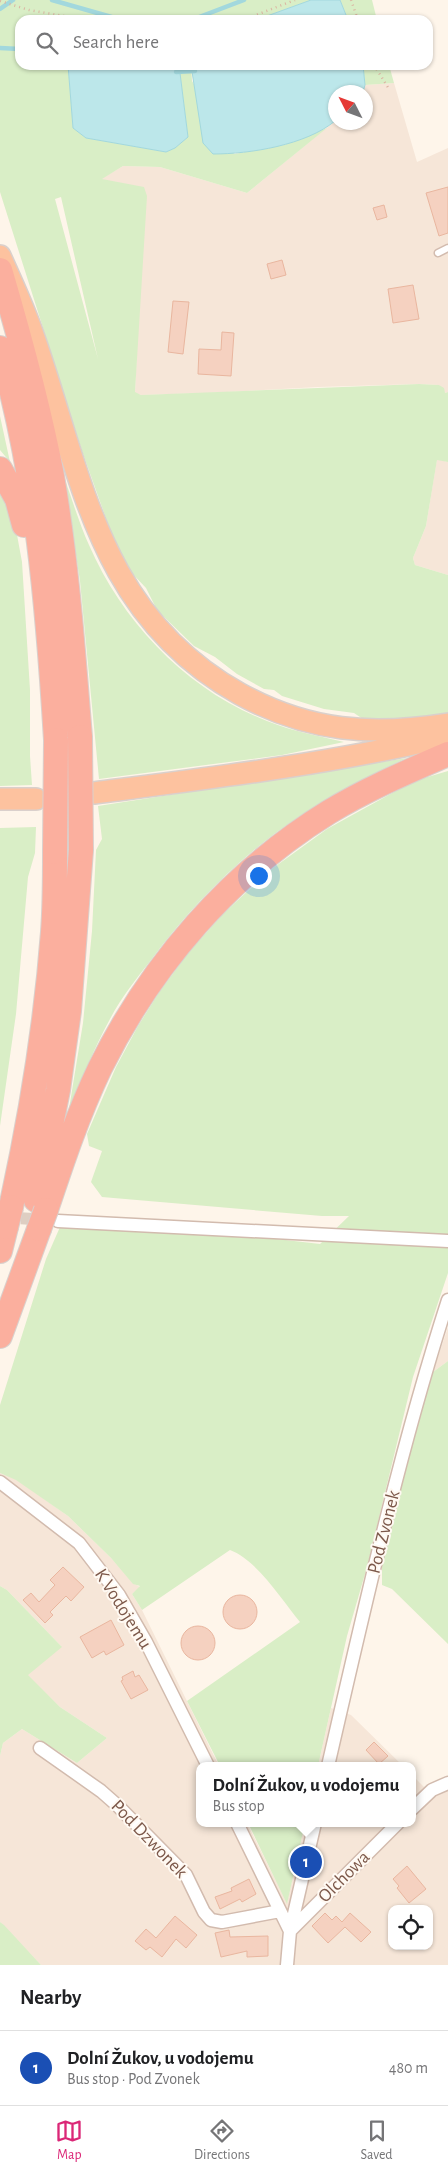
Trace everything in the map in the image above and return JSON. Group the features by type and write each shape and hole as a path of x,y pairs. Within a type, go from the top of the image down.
{"highway":[{"path":"0,256 32,331 77,474 104,544 121,578 141,610 166,638 193,663 224,685 258,704 293,717 331,727 370,731 414,729 448,724"},
{"path":"0,270 23,348 52,477 70,609 80,737 81,850 69,1011 58,1090 32,1219 3,1326"},
{"path":"0,348 30,482 47,612 56,740 53,931 46,1009 36,1086 32,1219"},
{"path":"0,469 17,499 47,612"},
{"path":"94,793 252,772 412,745 448,736"},
{"path":"0,1251 32,1219 99,1069 123,1025 150,983 180,943 206,914 249,872 287,841 328,812 371,788 448,754"},
{"path":"0,799 36,799"}],"street":[{"path":"32,1219 448,1241"},
{"name":"Pod Zvonek","path":"329,1762 357,1637 425,1370 448,1300"},
{"name":"K Vodojemu","path":"0,1482 78,1543 118,1595 146,1642 206,1762"},
{"name":"Pod Dzwonek","path":"40,1748 101,1791 118,1806 186,1876 204,1912 211,1920 222,1922 280,1911"},
{"path":"416,1805 432,1790 448,1783"},
{"path":"239,1827 290,1931"},
{"path":"286,1965 290,1931 314,1827"},
{"name":"Olchowa","path":"290,1931 394,1827"}],"lane":[{"path":"438,253 448,248"}],"path":[{"path":"256,15 295,0"},
{"path":"351,0 356,15"},
{"path":"1,2 62,15"},
{"path":"377,70 390,89"}],"shaded area":[{"path":"394,83 417,162 448,148 448,392 445,393 439,385 419,384 208,393 141,395 135,393 137,348 101,179 123,166 160,167 247,193 328,127 328,130 373,130 373,85 365,85"},
{"path":"437,459 448,462 448,575 415,565 413,558 426,526"},
{"path":"448,1327 448,1361 433,1372"},
{"path":"0,1473 16,1479 68,1516 111,1558 133,1583 140,1587 132,1594 142,1610 217,1762 196,1762 196,1827 249,1827 287,1903 304,1827 416,1827 416,1779 424,1787 448,1776 448,1965 41,1965 0,1922 0,1756 3,1743 22,1729 77,1763 107,1738 60,1707 27,1675 61,1646 7,1590 0,1586"},
{"path":"331,1708 351,1715 399,1762 319,1762"}],"green space":[{"path":"0,0 311,0 270,15 15,15 15,70 68,70 73,128 86,138 166,152 175,148 188,137 180,70 191,70 192,81 234,154 284,145 327,128 247,193 160,167 123,166 102,179 144,187 147,196 135,392 141,395 419,384 439,385 444,388 445,393 448,392 448,462 437,460 426,526 413,558 415,565 448,575 448,714 363,719 354,713 324,709 282,696 274,690 264,689 237,674 215,657 194,646 157,610 146,588 129,570 113,538 82,451 0,192","holes":["61,197 98,359 55,199"]},
{"path":"340,0 372,0 376,15 346,15"},
{"path":"364,70 390,70 394,83 365,85"},
{"path":"0,416 10,462 0,450"},
{"path":"64,477 85,537 103,574 139,627 161,651 184,672 238,708 286,728 344,742 282,755 99,779 80,581"},
{"path":"0,480 15,524 22,562 30,690 32,785 0,786"},
{"path":"407,758 352,785 300,816 258,846 201,900 134,981 119,1004 88,1064 69,1109 83,1023 92,931 96,850 102,839 98,806"},
{"path":"448,771 448,1273 413,1377 367,1567 347,1636 319,1762 218,1762 187,1701 300,1622 259,1571 250,1562 230,1550 142,1610 132,1594 140,1586 133,1584 111,1558 68,1516 16,1480 0,1473 0,1405 46,1259 60,1227 268,1238 320,1244 349,1216 322,1216 102,1197 91,1182 102,1151 89,1146 87,1134 116,1067 138,1026 158,994 188,953 223,914 269,871 327,829 414,781"},
{"path":"36,827 35,853 28,877 16,1014 0,1126 0,828"},
{"path":"448,1361 448,1644 392,1589 382,1585 382,1567 409,1444 433,1372"},
{"path":"0,1586 7,1590 62,1647 28,1675 60,1707 107,1738 77,1763 22,1729 3,1743 0,1756"},
{"path":"250,1827 304,1827 287,1904"},
{"path":"0,1922 4,1925 41,1965 0,1965"}],"water":[{"path":"311,0 340,0 346,15 270,15"},
{"path":"68,70 180,70 188,137 175,148 166,152 86,138 73,128"},
{"path":"192,70 364,70 365,85 328,85 328,126 323,129 277,147 228,154 213,154 203,143"}],"building":[{"path":"448,187 448,233 439,236 426,193"},
{"path":"384,205 387,217 377,220 373,208"},
{"path":"282,260 286,275 271,279 267,264"},
{"path":"413,285 419,319 393,323 388,289"},
{"path":"173,301 189,302 183,354 168,352"},
{"path":"222,332 234,333 231,376 198,374 199,349 221,350"},
{"path":"63,1567 84,1587 71,1601 66,1596 50,1612 53,1615 45,1623 23,1600 31,1593 39,1602 55,1585 50,1580"},
{"path":"240,1595 252,1600 257,1612 252,1624 240,1629 228,1624 223,1612 228,1600"},
{"path":"111,1620 124,1645 106,1655 104,1651 92,1658 80,1637"},
{"path":"198,1626 205,1627 210,1631 214,1636 214,1650 210,1655 205,1659 198,1660 191,1659 186,1655 182,1650 181,1643 182,1636 186,1631 191,1627"},
{"path":"133,1671 135,1677 139,1675 148,1690 131,1699 121,1681 123,1680 122,1677"},
{"path":"374,1742 388,1756 381,1762 377,1762 366,1750"},
{"path":"407,1866 426,1889 409,1903 397,1888 399,1886 393,1879"},
{"path":"249,1879 256,1894 242,1902 240,1899 220,1909 215,1897 232,1891 231,1888"},
{"path":"325,1913 332,1920 336,1916 342,1922 350,1913 371,1932 361,1942 345,1927 328,1943 312,1926"},
{"path":"175,1916 197,1935 186,1948 176,1939 162,1957 150,1947 146,1950 135,1941 146,1929 156,1938"},
{"path":"229,1930 230,1937 268,1936 268,1956 247,1957 247,1951 221,1957 215,1933"}],"waterway":[{"path":"0,9 13,0"},
{"path":"52,0 104,15"},
{"path":"205,15 244,0"},
{"path":"0,48 15,49"},
{"path":"176,72 195,71"}],"tunnel":[{"path":"3,1217 46,1220"}],"place":[{"name":"Dolní Žukov, u vodojemu","path":"306,1862"}]}
